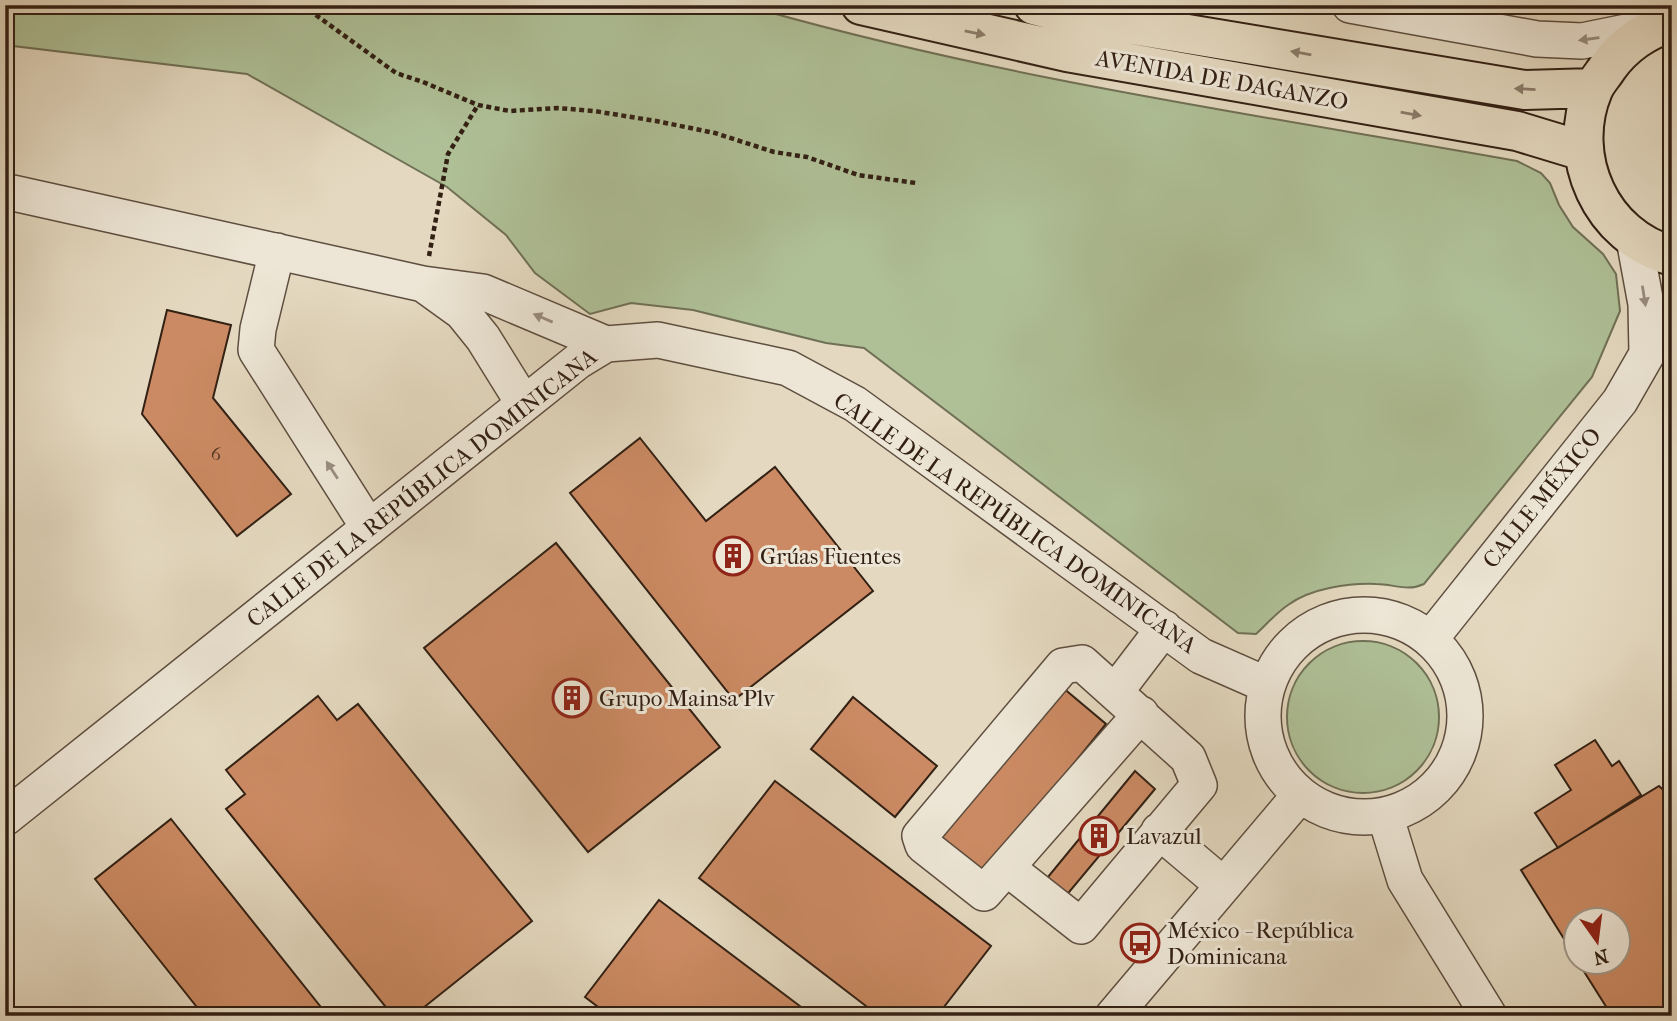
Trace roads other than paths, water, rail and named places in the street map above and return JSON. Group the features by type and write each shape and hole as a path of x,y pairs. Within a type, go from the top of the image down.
{"main road":[{"name":"AVENIDA DE DAGANZO","path":"861,5 1067,52 1517,131 1583,151"},
{"name":"AVENIDA DE DAGANZO","path":"1034,5 1073,15 1525,90 1594,88"},
{"path":"1664,25 1619,51 1594,88 1584,119 1583,151 1591,185 1608,215 1633,239 1672,256"}],"street":[{"path":"1350,5 1537,39 1582,41 1664,25"},
{"path":"5,194 26,195 423,284 483,292 606,344"},
{"path":"1633,239 1646,304 1647,354"},
{"path":"277,251 258,328 256,350 369,528"},
{"path":"423,284 462,312 483,338 524,404"},
{"name":"CALLE MÉXICO","path":"1431,638 1620,401 1647,354 1672,320"},
{"name":"CALLE DE LA REPÚBLICA DOMINICANA","path":"5,818 578,361 606,344 658,340 788,368 855,404 1201,656 1267,685"},
{"path":"1368,614 1400,620 1431,638 1450,661 1464,692 1466,727 1460,750 1444,779 1419,801 1385,815 1350,816 1321,807 1300,794 1279,772 1267,747 1262,714 1267,685 1280,658 1304,633 1334,619 1368,614"},
{"path":"1116,691 1164,628"},
{"path":"1007,868 1081,926 1199,785 1188,758 1141,714 1116,691 1082,663 1063,666 920,836 923,845 984,893 1141,714"},
{"path":"1113,1016 1300,794"},
{"path":"1385,815 1405,880 1489,1016"},
{"path":"1159,831 1223,885"}],"place":[{"name":"Grúas Fuentes","path":"733,556"},
{"name":"Grupo Mainsa Plv","path":"572,698"},
{"name":"Lavazul","path":"1099,836"},
{"name":"México - República Dominicana","path":"1140,943"}]}
